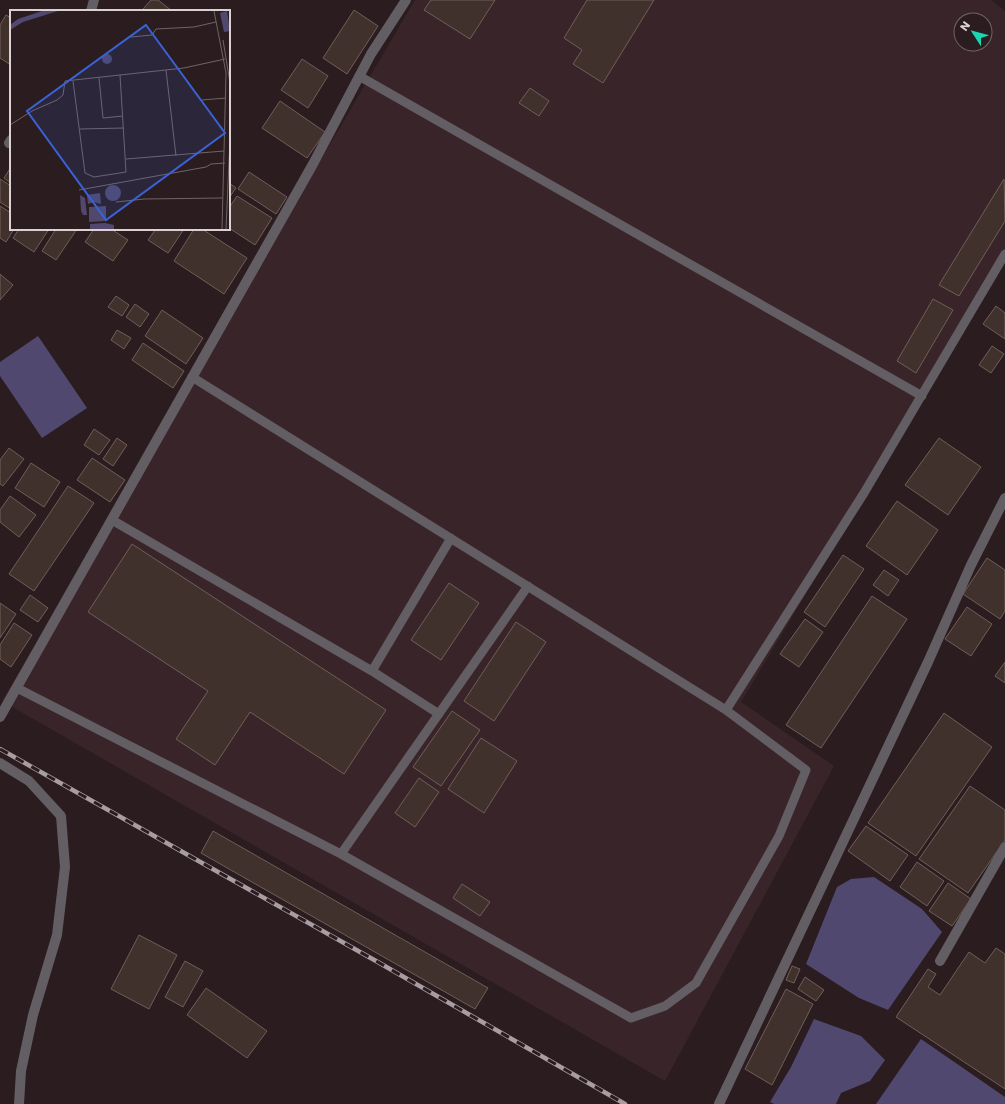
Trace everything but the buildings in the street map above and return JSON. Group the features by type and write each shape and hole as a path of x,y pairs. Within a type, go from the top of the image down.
{"street":[{"path":"91,10 94,0"},
{"path":"0,716 313,164 359,76 406,0"},
{"path":"719,1104 928,662 971,565 1005,498"},
{"path":"0,763 29,781 61,816 65,867 57,935 33,1015 21,1071 20,1104"},
{"path":"940,961 1005,847"}],"lane":[{"path":"359,76 922,396"},
{"path":"726,710 864,493 1005,254"},
{"path":"17,688 341,854 630,1018 665,1006 696,983 778,836 806,770 726,710 192,376"},
{"path":"112,520 372,671 439,714"},
{"path":"372,671 451,538"},
{"path":"341,854 528,586"}],"shaded area":[{"path":"415,0 991,0 1005,11 1005,263 741,702 834,766 665,1081 2,701"},
{"path":"38,336 87,408 42,438 0,376 0,362"},
{"path":"874,877 922,909 942,932 888,1010 859,998 806,964 837,887 851,879"},
{"path":"814,1019 861,1036 885,1060 870,1081 841,1093 836,1104 774,1104 770,1102 791,1067"},
{"path":"921,1039 1005,1097 1005,1104 876,1104"}],"railway":[{"path":"0,749 376,961 625,1104"}]}
